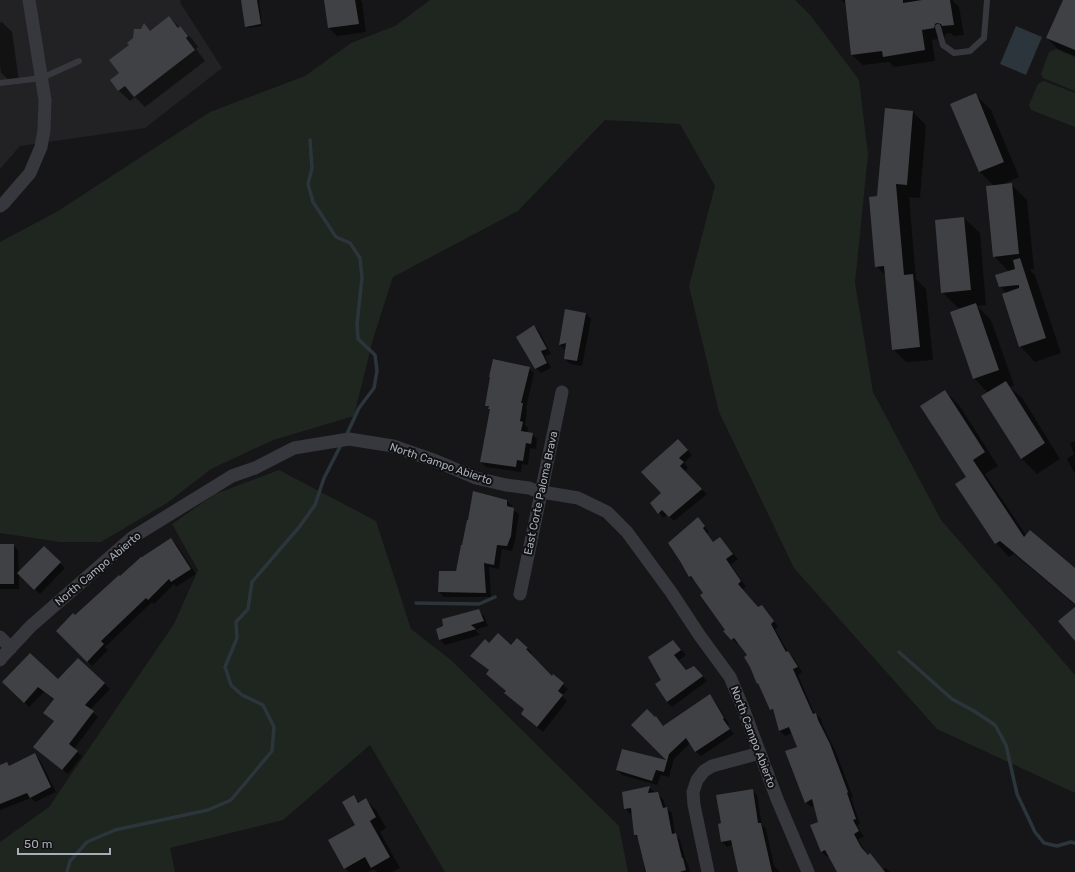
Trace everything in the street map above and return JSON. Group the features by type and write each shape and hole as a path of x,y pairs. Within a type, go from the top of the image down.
{"street":[{"path":"0,206 30,173 41,147 44,130 46,100 29,0"},
{"name":"East Corte Paloma Brava","path":"520,594 562,392"},
{"name":"North Campo Abierto","path":"0,660 31,626 133,537 232,476 254,468 294,448 349,439 393,446 436,461 476,478 506,485 529,488 542,493 578,498 607,512 627,532 730,677 760,752 776,799 808,872"},
{"path":"0,637 11,648"},
{"path":"708,872 694,806 692,792 693,777 712,766 760,752"}],"lane":[{"path":"938,27 943,45 954,53 970,51 984,38 987,0"},
{"path":"0,83 42,78 79,61"}],"shaded area":[{"path":"0,0 180,0 181,4 222,68 145,128 20,146 0,169"},
{"path":"430,0 795,0 811,16 859,80 868,154 855,283 873,392 941,520 1075,675 1075,793 937,729 794,568 719,412 689,286 715,186 680,124 605,120 518,211 393,277 373,339 354,416 273,440 211,469 167,503 101,542 60,542 0,533 0,242 58,211 210,112 305,76 351,43 395,26"},
{"path":"1016,26 1042,37 1026,75 1000,64"},
{"path":"1056,49 1075,57 1075,91 1043,78 1041,74 1049,52"},
{"path":"1044,81 1075,93 1075,127 1031,110 1029,105 1038,84"},
{"path":"279,470 376,521 411,629 451,660 619,826 628,872 445,872 370,745 283,820 170,848 175,872 0,872 0,842 49,807 174,624 198,570 172,524 215,494"}],"building":[{"path":"241,0 257,0 261,24 245,27"},
{"path":"324,0 355,0 359,24 328,28"},
{"path":"845,0 903,0 903,3 922,0 950,0 954,25 942,26 941,24 937,23 935,24 934,28 922,30 925,50 883,57 882,51 851,55"},
{"path":"1063,0 1075,0 1075,50 1046,38"},
{"path":"169,16 178,28 180,26 188,36 186,38 195,50 134,97 125,86 118,91 110,80 119,73 109,60 129,45 127,43 133,38 134,29 141,29 144,23 150,31"},
{"path":"976,93 1004,162 979,172 950,104"},
{"path":"885,108 913,111 907,185 896,184 904,275 913,274 920,347 892,350 884,266 875,267 869,197 877,196"},
{"path":"1012,183 1019,254 993,257 986,186"},
{"path":"964,217 971,290 941,293 935,220"},
{"path":"1020,258 1046,338 1019,347 1002,294 1019,288 1019,285 999,287 995,275 1015,269 1013,260"},
{"path":"976,303 999,370 973,379 950,312"},
{"path":"565,309 586,313 577,361 564,359 566,343 559,345"},
{"path":"534,325 547,349 541,351 547,363 535,369 516,337"},
{"path":"493,359 530,367 521,403 523,403 520,421 523,422 521,431 533,433 531,444 526,443 523,461 517,460 516,467 480,462 490,409 488,409 489,406 485,406"},
{"path":"1006,381 1045,443 1021,459 981,396"},
{"path":"945,390 985,452 973,460 1024,537 1030,530 1075,568 1075,604 1000,541 995,544 955,484 966,477 920,406"},
{"path":"678,439 688,450 679,458 684,462 680,466 702,489 669,517 662,510 658,514 650,503 661,493 641,472"},
{"path":"473,491 507,500 507,506 514,508 511,536 507,546 497,545 494,565 484,563 486,593 438,592 439,571 456,571"},
{"path":"698,517 705,526 703,528 713,542 720,537 733,554 726,559 741,581 738,584 758,607 762,605 774,621 771,624 786,652 788,651 798,667 793,669 813,714 816,713 830,744 848,792 847,793 856,819 853,820 859,831 854,834 861,847 868,855 870,853 885,872 837,872 825,850 821,852 810,825 818,822 812,799 805,803 785,751 797,747 789,727 779,731 773,709 770,710 744,657 747,655 734,638 731,640 723,631 725,630 700,595 703,593 691,576 689,577 668,543"},
{"path":"171,538 191,569 171,582 169,579 148,600 146,598 101,641 104,644 87,662 56,631 73,613 75,615 141,557"},
{"path":"0,544 14,544 14,584 0,584"},
{"path":"44,546 61,562 34,590 17,573"},
{"path":"1075,607 1075,641 1058,621"},
{"path":"479,609 484,621 471,625 476,629 439,640 436,629 443,626 442,619"},
{"path":"498,633 511,645 517,638 528,648 526,649 552,676 553,674 564,683 558,691 563,695 537,727 521,714 524,709 504,693 506,691 486,674 489,670 470,656 485,639 489,643"},
{"path":"673,640 681,650 674,655 686,670 694,666 703,676 667,702 655,684 661,680 648,657"},
{"path":"30,653 58,679 78,658 105,683 85,705 94,711 69,744 78,751 62,770 33,747 54,721 43,713 54,699 38,687 24,703 2,682"},
{"path":"710,694 730,729 695,752 686,738 669,754 664,772 656,770 652,781 616,770 622,749 666,760 631,725 647,709 655,717 656,716 663,726"},
{"path":"35,753 51,787 30,798 27,793 0,804 0,765 7,762 9,766"},
{"path":"650,786 648,793 658,792 663,808 667,807 672,834 676,833 686,870 680,872 646,872 637,835 634,835 631,808 624,809 622,792"},
{"path":"753,789 758,823 761,823 772,872 738,872 731,840 721,842 718,824 721,823 716,795"},
{"path":"354,795 358,803 366,798 376,817 370,821 390,857 371,868 365,857 344,869 328,840 355,825 342,802"}],"waterway":[{"path":"310,140 312,168 308,184 313,202 336,237 350,243 360,258 362,278 357,324 358,339 375,355 377,371 374,388 359,408 346,436"},
{"path":"67,872 70,861 87,842 115,830 208,810 231,800 272,751 274,727 263,705 242,695 231,685 225,667 237,638 236,622 248,609 252,582 300,526 315,505 324,478 342,443"},
{"path":"416,603 479,604 495,597"},
{"path":"899,652 952,699 995,725 1006,745 1017,794 1035,832 1044,843 1057,846 1071,842 1075,843"}]}
